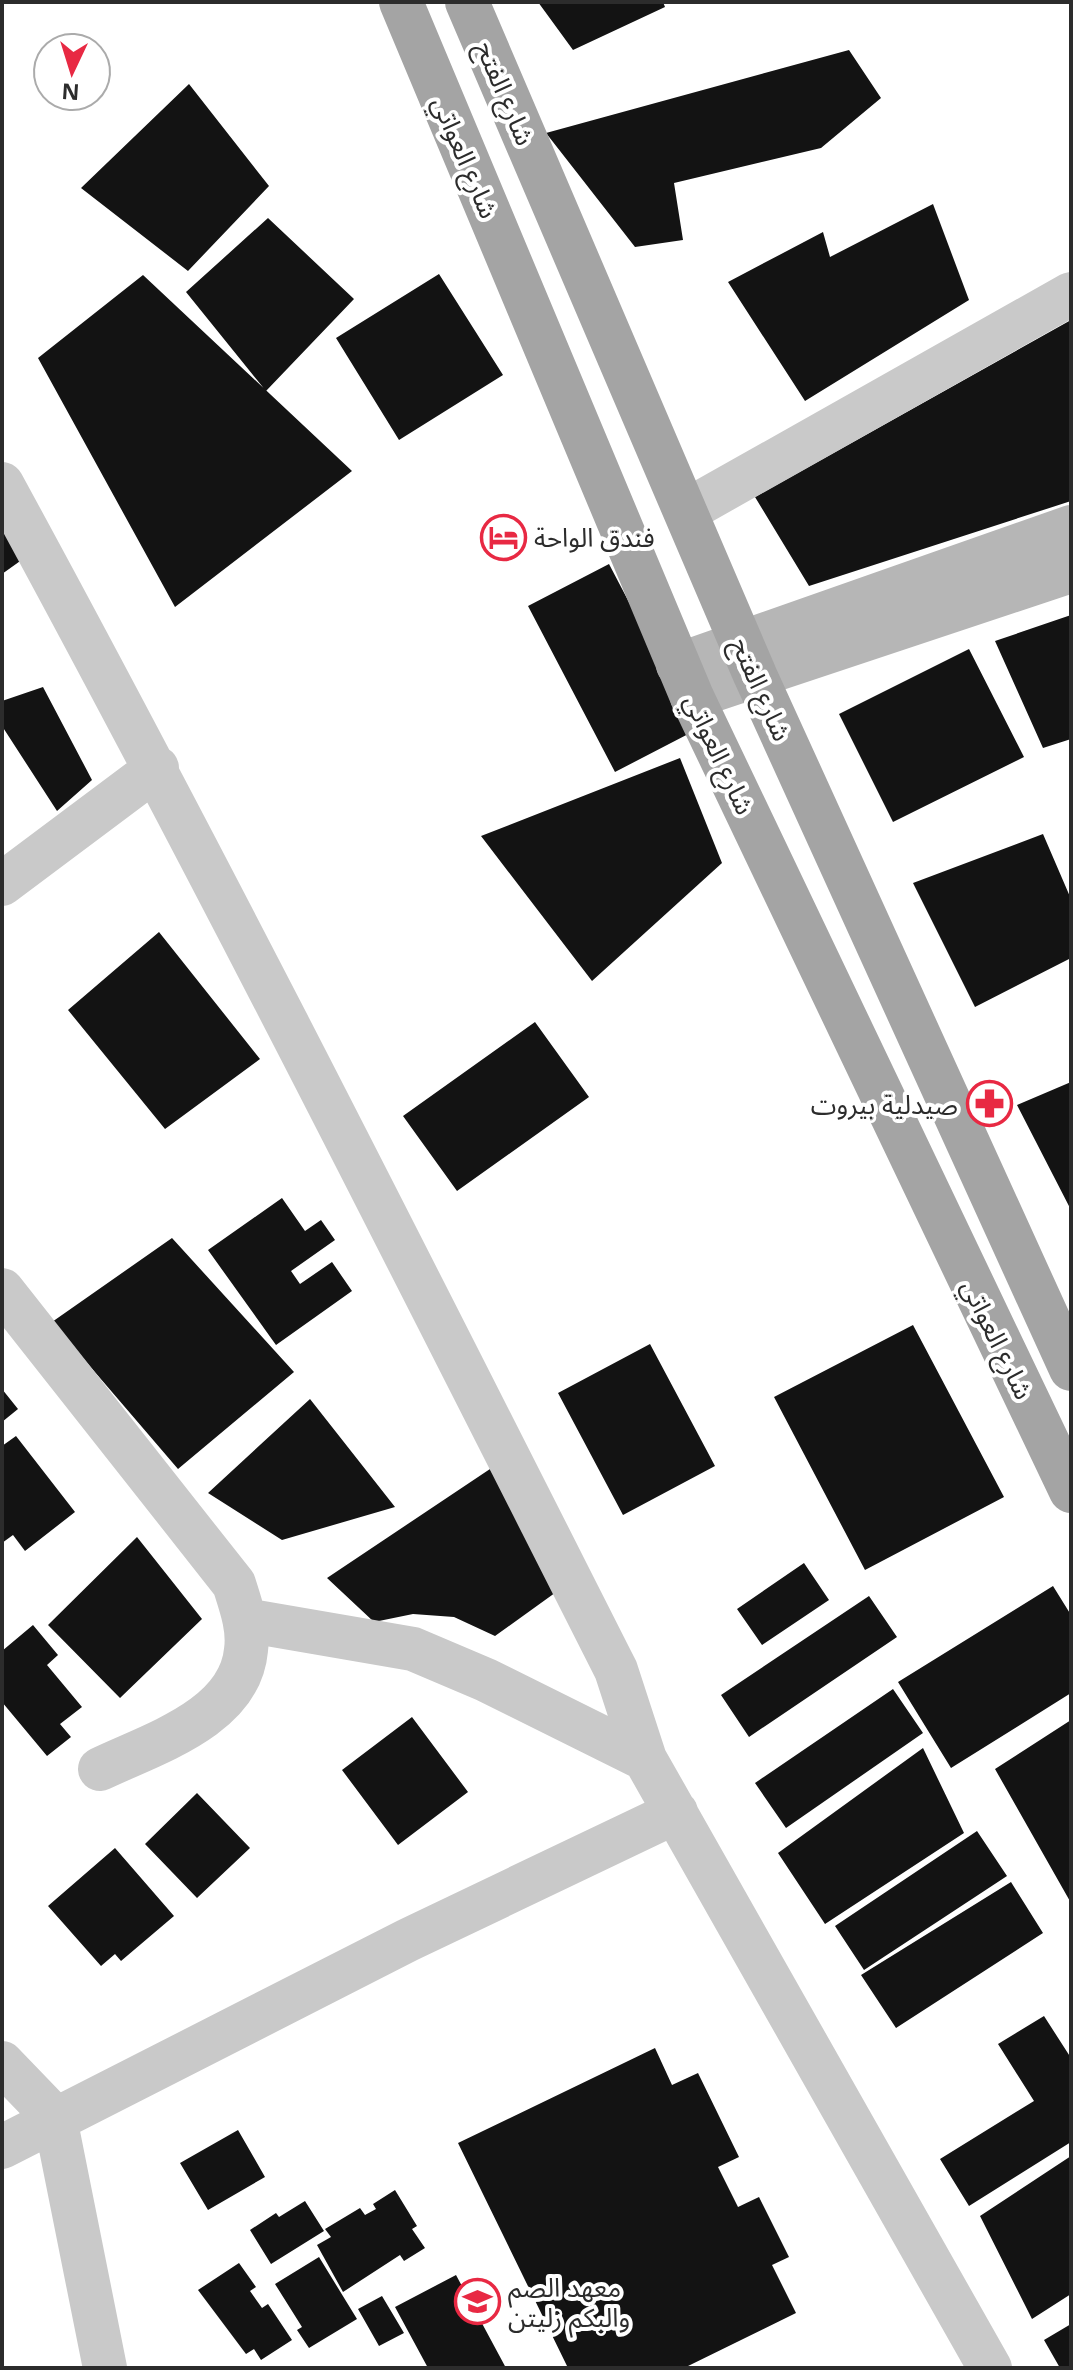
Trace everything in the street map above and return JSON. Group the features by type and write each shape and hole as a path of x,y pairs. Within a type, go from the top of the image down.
{"main road":[{"name":"شارع العواتي","path":"401,2 685,681 1071,1491"},
{"name":"شارع الفتح","path":"467,2 748,659 1071,1369"}],"street":[{"path":"686,511 1071,294"},
{"path":"2,484 157,768 616,1670 645,1759 990,2368"},
{"path":"685,681 748,659 1071,527"},
{"path":"748,659 1071,571"},
{"path":"2,884 157,768"},
{"path":"2,1290 234,1584 245,1620 246,1651 237,1682 216,1707 188,1727 100,1769"},
{"path":"245,1620 413,1649 486,1680 645,1759"},
{"path":"2,2147 408,1940 676,1812"},
{"path":"2,2063 55,2118 105,2368"}],"building":[{"path":"538,2 663,2 665,7 573,50"},
{"path":"849,50 881,98 821,148 674,183 683,240 635,247 546,133"},
{"path":"189,84 269,186 188,271 81,188"},
{"path":"933,204 969,300 805,401 728,282 823,232 830,257"},
{"path":"268,218 354,299 266,391 186,292"},
{"path":"439,274 503,375 399,440 336,338"},
{"path":"143,275 352,471 175,607 38,358"},
{"path":"1071,320 1071,501 809,586 755,497"},
{"path":"2,530 23,559 2,574"},
{"path":"609,564 696,730 615,772 528,606"},
{"path":"1071,615 1071,739 1043,748 995,641"},
{"path":"969,649 1024,757 893,822 839,714"},
{"path":"43,687 92,780 57,811 2,726 2,701"},
{"path":"680,758 722,863 592,981 481,836"},
{"path":"1043,834 1071,899 1071,958 975,1007 913,883"},
{"path":"159,932 260,1059 165,1129 68,1010"},
{"path":"535,1022 589,1097 457,1191 403,1116"},
{"path":"1071,1082 1071,1210 1017,1105"},
{"path":"282,1198 305,1231 321,1220 335,1240 291,1271 300,1284 332,1262 352,1291 276,1345 208,1250"},
{"path":"172,1238 294,1372 178,1469 52,1322"},
{"path":"913,1325 1004,1497 865,1570 774,1397"},
{"path":"650,1344 715,1466 623,1515 558,1393"},
{"path":"2,1389 18,1409 2,1422"},
{"path":"310,1399 395,1507 282,1540 208,1493"},
{"path":"16,1436 75,1512 25,1551 13,1535 2,1543 2,1446"},
{"path":"490,1469 559,1590 495,1636 454,1617 413,1614 374,1622 327,1578"},
{"path":"137,1537 202,1619 120,1698 48,1625"},
{"path":"804,1563 829,1600 762,1645 737,1609"},
{"path":"1053,1586 1071,1615 1071,1693 951,1768 898,1682"},
{"path":"869,1596 897,1637 749,1737 721,1695"},
{"path":"33,1625 58,1655 47,1665 82,1707 60,1724 71,1737 47,1756 2,1702 2,1651"},
{"path":"893,1689 923,1733 786,1828 755,1783"},
{"path":"412,1717 468,1792 398,1845 342,1770"},
{"path":"1071,1720 1071,1903 995,1769"},
{"path":"923,1748 964,1833 825,1924 778,1853"},
{"path":"197,1793 250,1848 197,1898 145,1844"},
{"path":"977,1831 1007,1876 864,1970 835,1926"},
{"path":"115,1848 174,1916 121,1961 115,1954 101,1966 48,1906"},
{"path":"1011,1882 1043,1933 896,2028 861,1975"},
{"path":"1044,2016 1071,2058 1071,2142 969,2206 940,2159 1034,2101 998,2044"},
{"path":"655,2048 672,2085 698,2073 739,2157 718,2167 738,2207 759,2197 789,2257 772,2265 796,2313 684,2368 568,2368 458,2143"},
{"path":"238,2130 265,2177 208,2210 180,2163"},
{"path":"1071,2156 1071,2294 1032,2319 980,2216"},
{"path":"395,2190 417,2226 412,2229 425,2248 404,2261 400,2255 343,2292 317,2245 331,2237 325,2229 360,2208 365,2215 376,2209 373,2204"},
{"path":"305,2201 324,2231 271,2264 250,2230 276,2213 279,2217"},
{"path":"319,2257 357,2319 309,2348 297,2330 302,2327 275,2284"},
{"path":"239,2263 256,2287 250,2291 262,2308 268,2304 292,2340 261,2360 254,2349 246,2354 198,2290"},
{"path":"456,2275 506,2368 428,2368 395,2307"},
{"path":"382,2296 404,2333 379,2346 358,2309"},
{"path":"1071,2324 1071,2368 1060,2368 1044,2340"}],"place":[{"name":"فندق الواحة","path":"503,537"},
{"name":"صيدلية بيروت","path":"989,1104"},
{"name":"معهد الصم والبكم زليتن","path":"477,2302"}]}
